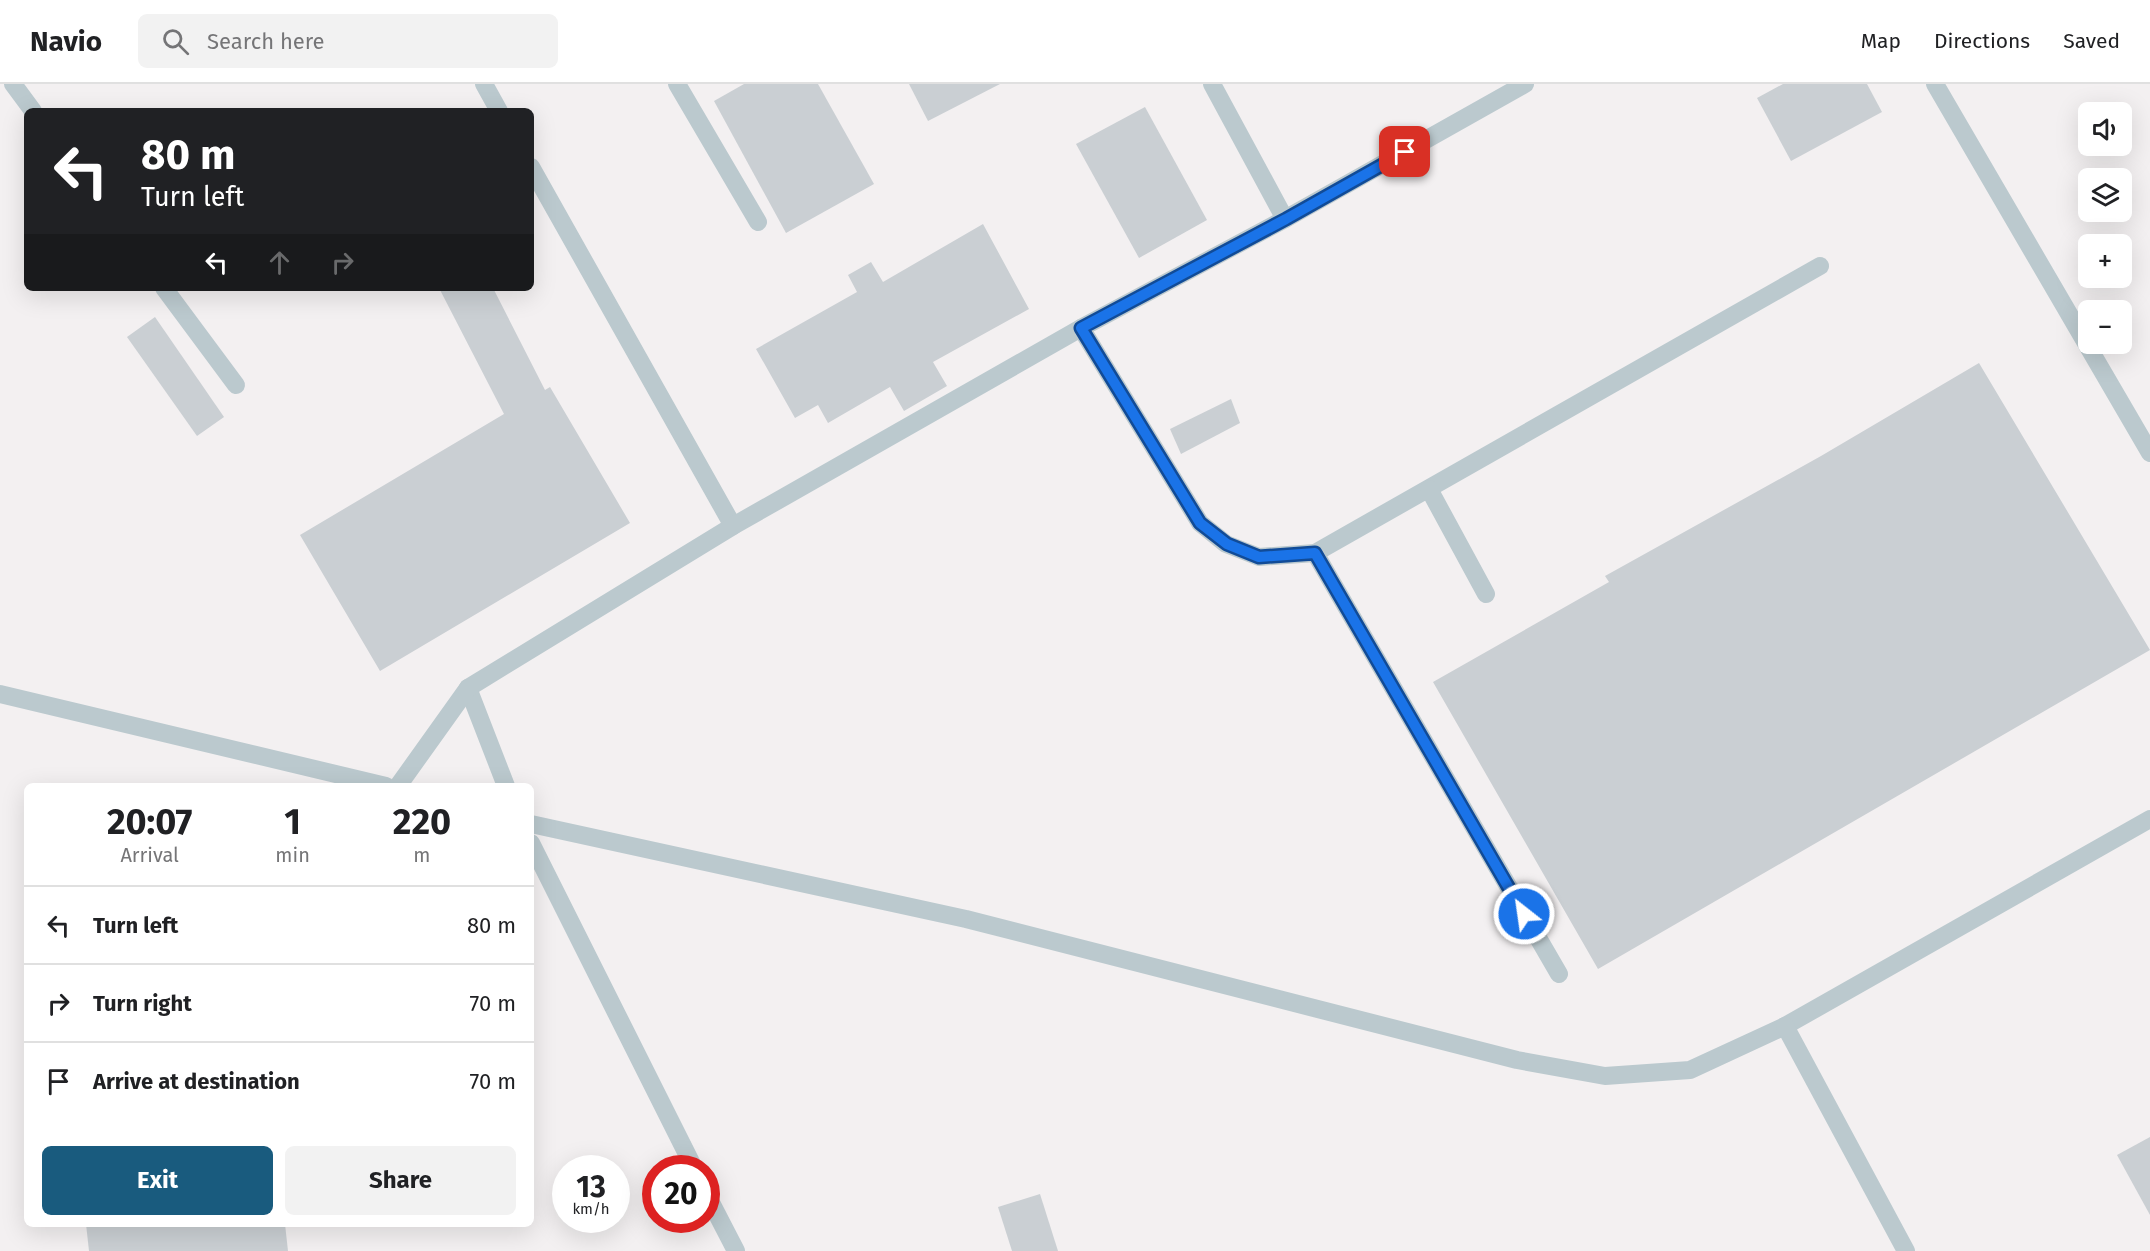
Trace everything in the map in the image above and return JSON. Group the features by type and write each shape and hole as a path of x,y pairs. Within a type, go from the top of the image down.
{"lane":[{"path":"13,84 31,108"},
{"path":"484,84 497,108"},
{"path":"677,84 758,222"},
{"path":"1212,84 1286,219"},
{"path":"400,783 468,687 733,526 1081,328 1286,219 1525,84"},
{"path":"1935,84 2150,453"},
{"path":"534,172 733,526"},
{"path":"1081,328 1200,523 1227,544 1259,557 1315,553 1820,266"},
{"path":"166,291 236,385"},
{"path":"1429,489 1486,594"},
{"path":"1315,553 1559,974"},
{"path":"468,687 505,783"},
{"path":"0,694 373,783"},
{"path":"534,825 966,919 1517,1060 1605,1076 1690,1070 1785,1026 2150,819"},
{"path":"534,849 687,1155"},
{"path":"1785,1026 1906,1251"},
{"path":"720,1220 736,1251"}],"building":[{"path":"744,84 818,84 874,184 786,233 714,101"},
{"path":"909,84 1000,84 928,121"},
{"path":"1783,84 1867,84 1882,112 1791,161 1757,98"},
{"path":"1145,107 1207,220 1139,258 1076,144"},
{"path":"983,224 1029,309 933,362 947,386 904,411 890,387 828,423 818,405 795,418 756,349 857,292 848,275 871,262 883,282"},
{"path":"441,291 495,291 545,390 550,387 630,523 380,671 300,535 504,414"},
{"path":"155,317 224,417 197,436 127,337"},
{"path":"1979,363 2150,650 1598,969 1433,682 1609,582 1605,576 1821,456"},
{"path":"1231,399 1240,423 1181,454 1170,429"},
{"path":"2150,1137 2150,1215 2117,1155"},
{"path":"1040,1194 1058,1251 1012,1251 998,1207"},
{"path":"86,1227 285,1227 288,1251 89,1251"}],"route":[{"path":"1405,152 1286,219 1081,328 1200,523 1227,544 1259,557 1315,553 1524,914"}]}
